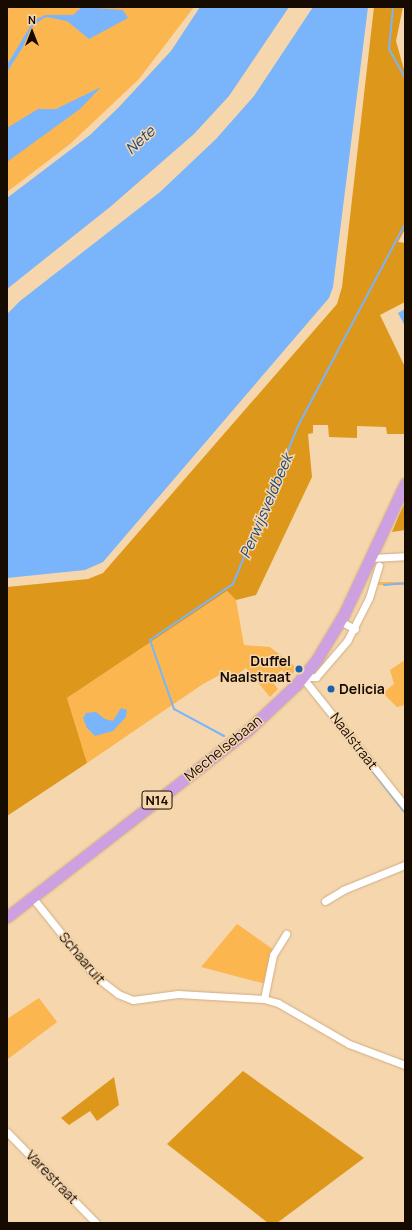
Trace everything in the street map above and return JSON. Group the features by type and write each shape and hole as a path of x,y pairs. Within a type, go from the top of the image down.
{"main road":[{"name":"Mechelsebaan","path":"7,917 246,731 302,677 340,621 375,562 405,484"}],"street":[{"path":"375,562 405,556"},
{"name":"Mechelsebaan","path":"302,677 316,677 323,671 354,629 369,598 375,562"},
{"path":"340,621 354,629"},
{"name":"Naalstraat","path":"302,677 405,806"},
{"path":"325,901 344,890 405,865"},
{"name":"Schaaruit","path":"32,897 95,976 118,994 133,1000 178,994 264,999 278,1003 349,1044 405,1065"},
{"path":"264,999 273,955 286,934"},
{"name":"Varestraat","path":"7,1132 96,1223"}],"shaded area":[{"path":"7,7 194,7 139,79 70,144 7,192"},
{"path":"374,7 403,7 396,41 405,73 405,229 398,242 405,243 405,302 380,315 405,367 405,434 387,434 386,427 357,426 357,438 329,437 328,425 313,425 313,433 308,434 312,477 256,595 236,600 227,591 67,698 87,763 7,816 7,587 88,579 103,573 337,304 342,287"},
{"path":"405,503 405,530 392,532 399,515"},
{"path":"378,582 405,582 405,585 378,585"},
{"path":"227,591 236,600 244,645 270,647 297,668 288,679 282,670 270,679 278,689 270,697 246,668 234,677 229,670 203,684 87,763 67,698"},
{"path":"405,660 405,705 397,707 383,693 394,684 390,670"},
{"path":"237,924 274,950 266,984 201,967"},
{"path":"39,998 57,1022 8,1059 7,1019"},
{"path":"243,1071 364,1158 277,1223 268,1223 167,1144"},
{"path":"114,1077 119,1105 97,1121 90,1111 69,1125 61,1118"}],"water":[{"path":"82,7 123,10 128,18 89,39 67,21 47,17 42,19 31,28 23,47 7,72 7,65 34,20 46,15 73,15"},
{"name":"Nete","path":"200,7 289,7 229,96 194,134 110,207 7,289 7,198 90,135 119,107 171,51"},
{"path":"313,7 368,7 333,287 329,298 103,562 85,570 7,578 7,314 20,301 160,192 216,139 254,96"},
{"path":"101,87 80,109 7,162 7,128 38,109 56,109"},
{"path":"405,309 405,326 398,313"},
{"path":"121,708 127,710 126,717 113,731 95,736 87,728 83,718 86,713 96,712 105,719 113,721"}],"waterway":[{"name":"Perwijsveldbeek","path":"393,7 389,49 405,78"},
{"name":"Perwijsveldbeek","path":"224,736 174,709 150,640 233,584 298,426 405,224"},
{"path":"384,585 405,583"},
{"name":"Perwijsveldbeek","path":"327,713 405,813"}],"place":[{"name":"Duffel Naalstraat","path":"299,669"},
{"name":"Delicia","path":"331,689"}]}
